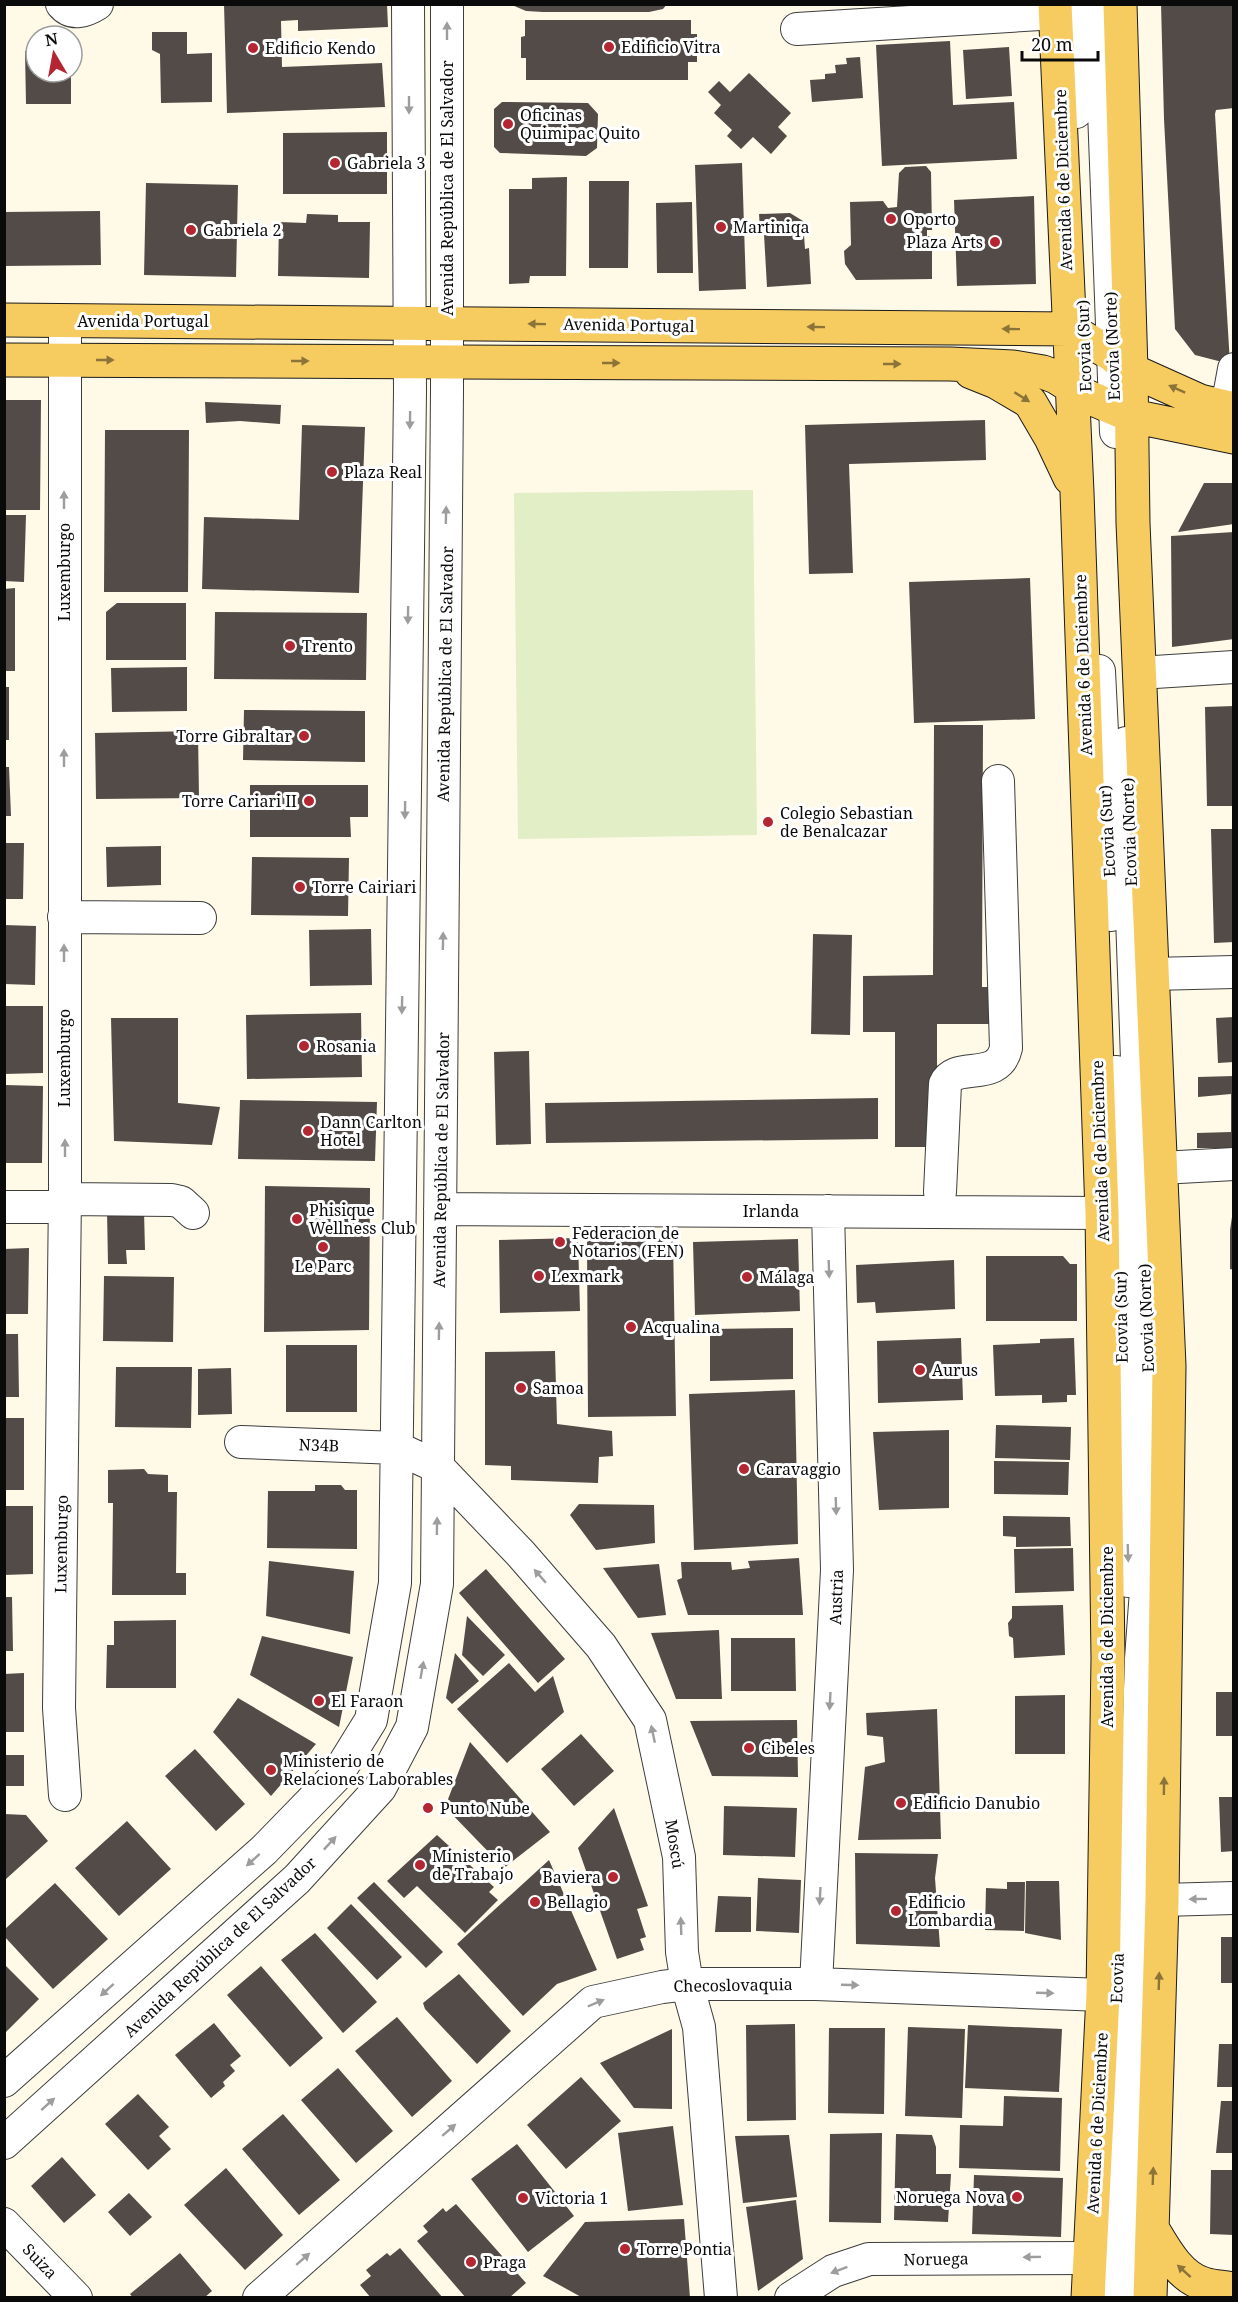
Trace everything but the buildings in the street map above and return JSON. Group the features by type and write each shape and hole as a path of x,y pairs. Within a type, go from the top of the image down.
{"main road":[{"name":"Avenida 6 de Diciembre","path":"1088,2298 1103,1995 1108,1658 1102,1213 1077,492 1101,402 1099,348 1120,4"},
{"name":"Avenida 6 de Diciembre","path":"1061,7 1099,348 1101,402 1133,523 1161,1168 1168,1366 1162,1900 1150,2298"},
{"name":"Avenida Portugal","path":"4,320 447,323 1099,348 1200,400 1228,408"},
{"path":"4,360 950,364 1029,369 1056,377 1101,402 1233,437"},
{"path":"950,364 996,382 1030,402 1052,438 1077,492"},
{"path":"1152,2228 1179,2268 1202,2284 1229,2291"}],"street":[{"path":"62,4 65,9 78,13 97,4"},
{"path":"4,2081 264,1850 338,1775 371,1720 395,1583 410,362 408,4"},
{"name":"Avenida República de El Salvador","path":"4,2143 297,1879 380,1788 412,1727 437,1584 448,362 447,4"},
{"name":"Ecovia (Norte)","path":"1099,348 1100,4"},
{"path":"797,29 1061,7"},
{"name":"Luxemburgo","path":"65,321 64,1203 60,1708 65,1796"},
{"path":"1228,408 1233,369"},
{"name":"Ecovia (Sur)","path":"1101,402 1124,1462 1128,1567 1135,1659"},
{"path":"1139,673 1233,667"},
{"path":"940,1192 947,1078 999,1064 1004,1058 1006,1048 998,781"},
{"path":"64,917 200,918"},
{"path":"1152,974 1233,972"},
{"path":"1161,1168 1233,1164"},
{"path":"4,1207 171,1200 181,1202 193,1213"},
{"name":"Irlanda","path":"440,1209 1102,1213"},
{"name":"Austria","path":"816,1984 837,1570 828,1211"},
{"name":"N34B","path":"241,1442 397,1448"},
{"path":"397,1448 438,1467"},
{"name":"Moscú","path":"438,1467 521,1554 601,1646 650,1720 679,1857 682,1952 687,1984 699,2027 721,2298"},
{"name":"Ecovia","path":"1106,2298 1135,1659"},
{"name":"Ecovia","path":"1120,2298 1135,1659"},
{"path":"1162,1900 1233,1898"},
{"name":"Checoslovaquia","path":"259,2298 593,2002 687,1984 816,1984 1103,1995"},
{"name":"Suiza","path":"4,2224 76,2298"},
{"name":"Noruega","path":"791,2298 833,2271 869,2259 1090,2258"}],"green space":[{"path":"753,490 757,835 518,839 514,493"}],"place":[{"name":"Edificio Vitra","path":"609,47"},
{"name":"Edificio Kendo","path":"253,48"},
{"name":"Oficinas Quimipac Quito","path":"508,124"},
{"name":"Gabriela 3","path":"335,163"},
{"name":"Oporto","path":"891,219"},
{"name":"Martiniqa","path":"721,227"},
{"name":"Gabriela 2","path":"191,230"},
{"name":"Plaza Arts","path":"995,242"},
{"name":"Plaza Real","path":"332,472"},
{"name":"Trento","path":"290,646"},
{"name":"Torre Gibraltar","path":"304,736"},
{"name":"Torre Cariari II","path":"309,801"},
{"name":"Colegio Sebastian de Benalcazar","path":"768,822"},
{"name":"Torre Cairiari","path":"300,887"},
{"name":"Rosania","path":"304,1046"},
{"name":"Dann Carlton Hotel","path":"308,1131"},
{"name":"Phisique Wellness Club","path":"297,1219"},
{"name":"Federacion de Notarios (FEN)","path":"560,1242"},
{"name":"Le Parc","path":"323,1247"},
{"name":"Lexmark","path":"539,1276"},
{"name":"Málaga","path":"747,1277"},
{"name":"Acqualina","path":"631,1327"},
{"name":"Aurus","path":"920,1370"},
{"name":"Samoa","path":"521,1388"},
{"name":"Caravaggio","path":"744,1469"},
{"name":"El Faraon","path":"319,1701"},
{"name":"Cibeles","path":"749,1748"},
{"name":"Ministerio de Relaciones Laborables","path":"271,1770"},
{"name":"Edificio Danubio","path":"901,1803"},
{"name":"Punto Nube","path":"428,1808"},
{"name":"Ministerio de Trabajo","path":"420,1865"},
{"name":"Baviera","path":"613,1877"},
{"name":"Bellagio","path":"535,1902"},
{"name":"Edificio Lombardia","path":"896,1911"},
{"name":"Noruega Nova","path":"1017,2197"},
{"name":"Victoria 1","path":"523,2198"},
{"name":"Torre Pontia","path":"625,2249"},
{"name":"Praga","path":"471,2262"}]}
